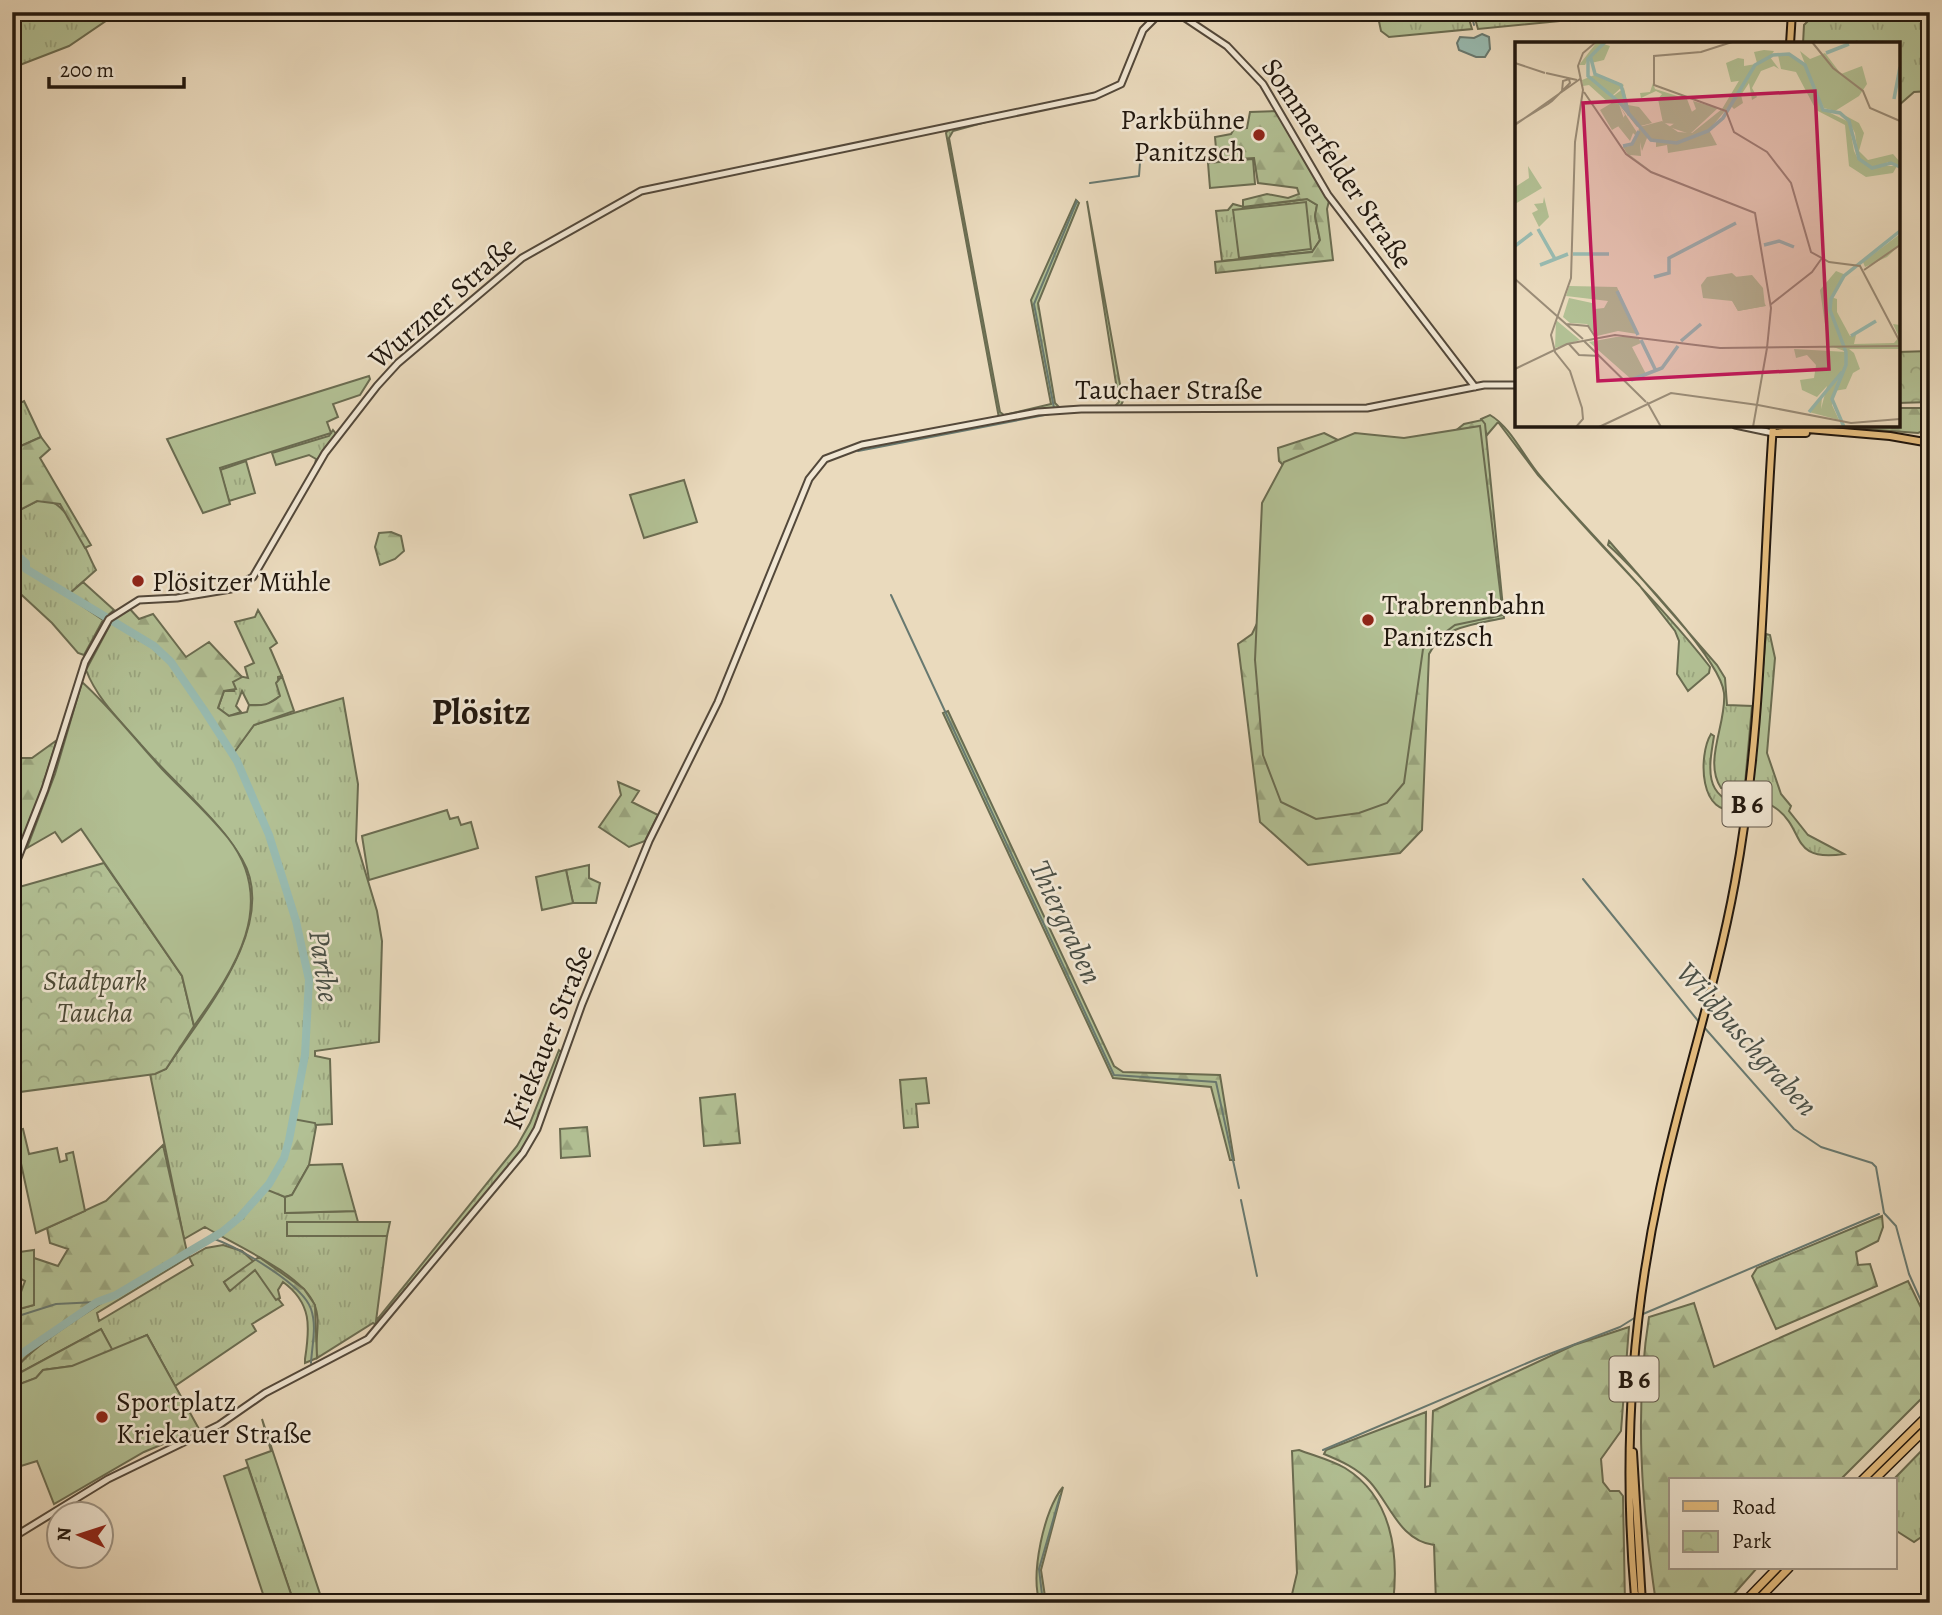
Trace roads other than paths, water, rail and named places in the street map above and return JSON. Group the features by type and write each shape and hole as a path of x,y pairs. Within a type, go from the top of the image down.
{"highway":[{"path":"1865,1478 1930,1413"},
{"path":"1876,1478 1930,1425"},
{"path":"1743,1603 1775,1570"},
{"path":"1755,1603 1787,1570"},
{"path":"1765,1603 1778,1579"}],"main road":[{"path":"1790,42 1792,12"},
{"path":"1773,428 1890,436 1930,443"},
{"path":"1773,428 1791,435"},
{"name":"B 6","path":"1634,1600 1629,1495 1640,1316 1660,1188 1701,1030 1735,881 1753,762 1773,428"},
{"path":"1772,452 1779,442 1791,435 1813,432"},
{"name":"B 6","path":"1632,1440 1642,1603"}],"street":[{"name":"Wurzner Straße","path":"12,873 46,789 85,662 104,625 115,614 144,598 177,598 231,589 253,577 325,453 398,363 522,258 630,195 1082,100 1121,84 1143,30 1161,12"},
{"name":"Sommerfelder Straße","path":"1176,12 1217,38 1263,84 1328,195 1475,387"},
{"name":"Tauchaer Straße","path":"825,459 862,445 1038,412 1081,409 1367,408 1475,387 1515,385"},
{"name":"Kriekauer Straße","path":"12,1538 103,1481 219,1425 265,1393 368,1339 523,1153 537,1129 582,1004 649,841 722,692 809,479 825,459"}],"water":[{"path":"1482,34 1489,37 1490,49 1485,57 1476,57 1459,50 1457,43 1460,37 1474,38"}],"waterway":[{"path":"1471,12 1474,25"},
{"name":"Wildbuschgraben","path":"1090,183 1139,176 1141,149"},
{"name":"Thiergraben","path":"1054,408 1034,304 1077,201"},
{"name":"Thiergraben","path":"858,451 1055,413"},
{"name":"Parthe","path":"12,551 26,563 26,569 154,646 171,662 237,761 269,835 296,921 309,980 305,1055 289,1140 284,1158 269,1184 240,1217 222,1232 116,1295 97,1302 12,1360"},
{"name":"Thiergraben","path":"891,595 1114,1075 1216,1082 1239,1188"},
{"name":"Wildbuschgraben","path":"1583,879 1699,1022"},
{"name":"Wildbuschgraben","path":"1703,1026 1794,1129 1821,1147 1872,1163 1876,1167 1884,1213 1896,1226 1909,1274 1930,1321"},
{"name":"Thiergraben","path":"1241,1200 1257,1276"},
{"path":"1643,1314 1879,1214"},
{"path":"212,1238 268,1267 305,1299 314,1322 311,1363"},
{"path":"12,1318 56,1304 97,1302"},
{"path":"1323,1450 1539,1358 1620,1327 1636,1317"},
{"path":"1043,1603 1039,1569 1060,1496"}],"place":[{"name":"Parkbühne Panitzsch","path":"1259,135"},
{"name":"Plösitzer Mühle","path":"138,581"},
{"name":"Trabrennbahn Panitzsch","path":"1368,620"},
{"name":"Sportplatz Kriekauer Straße","path":"102,1417"}],"district":[{"name":"Plösitz","path":"481,712"}],"park label":[{"name":"Stadtpark Taucha","path":"95,996"}]}
